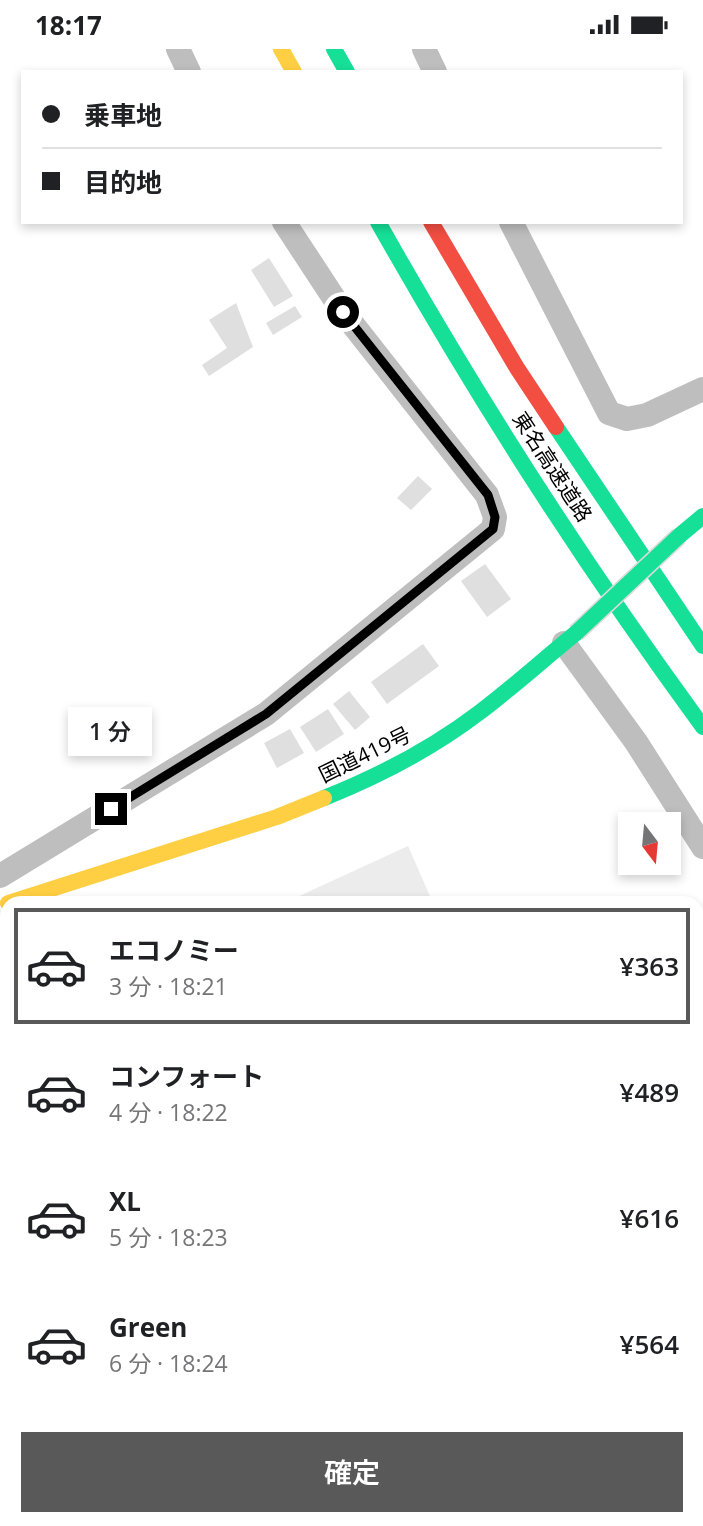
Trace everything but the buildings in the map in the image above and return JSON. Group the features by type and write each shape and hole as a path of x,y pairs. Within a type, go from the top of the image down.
{"main road":[{"path":"281,49 292,70"},
{"path":"334,49 346,70"},
{"name":"東名高速道路","path":"379,224 478,391 575,543 703,727"},
{"name":"東名高速道路","path":"432,224 517,368 703,646"},
{"name":"国道419号","path":"30,896 277,817 363,783 422,751 479,713 570,638 703,516"}],"street":[{"path":"178,49 188,70"},
{"path":"424,49 434,70"},
{"path":"0,876 266,714 493,529 495,517 488,495 343,312 285,224"},
{"path":"512,224 609,413 627,419 647,415 703,389"},
{"path":"570,638 703,847"}],"shaded area":[{"path":"408,846 430,896 299,896"}],"traffic: fast":[{"path":"334,49 346,70"},
{"path":"379,224 533,479 616,605 703,727"},
{"path":"556,427 703,646"},
{"path":"679,536 703,516"},
{"path":"576,633 679,536"},
{"path":"324,798 385,771 444,738 576,633"}],"traffic: slow":[{"path":"281,49 293,70"},
{"path":"30,896 277,817 324,798"}],"traffic: jam":[{"path":"432,224 517,368 556,427"}],"route":[{"path":"111,809 266,714 493,529 495,517 488,495 343,312"}]}
